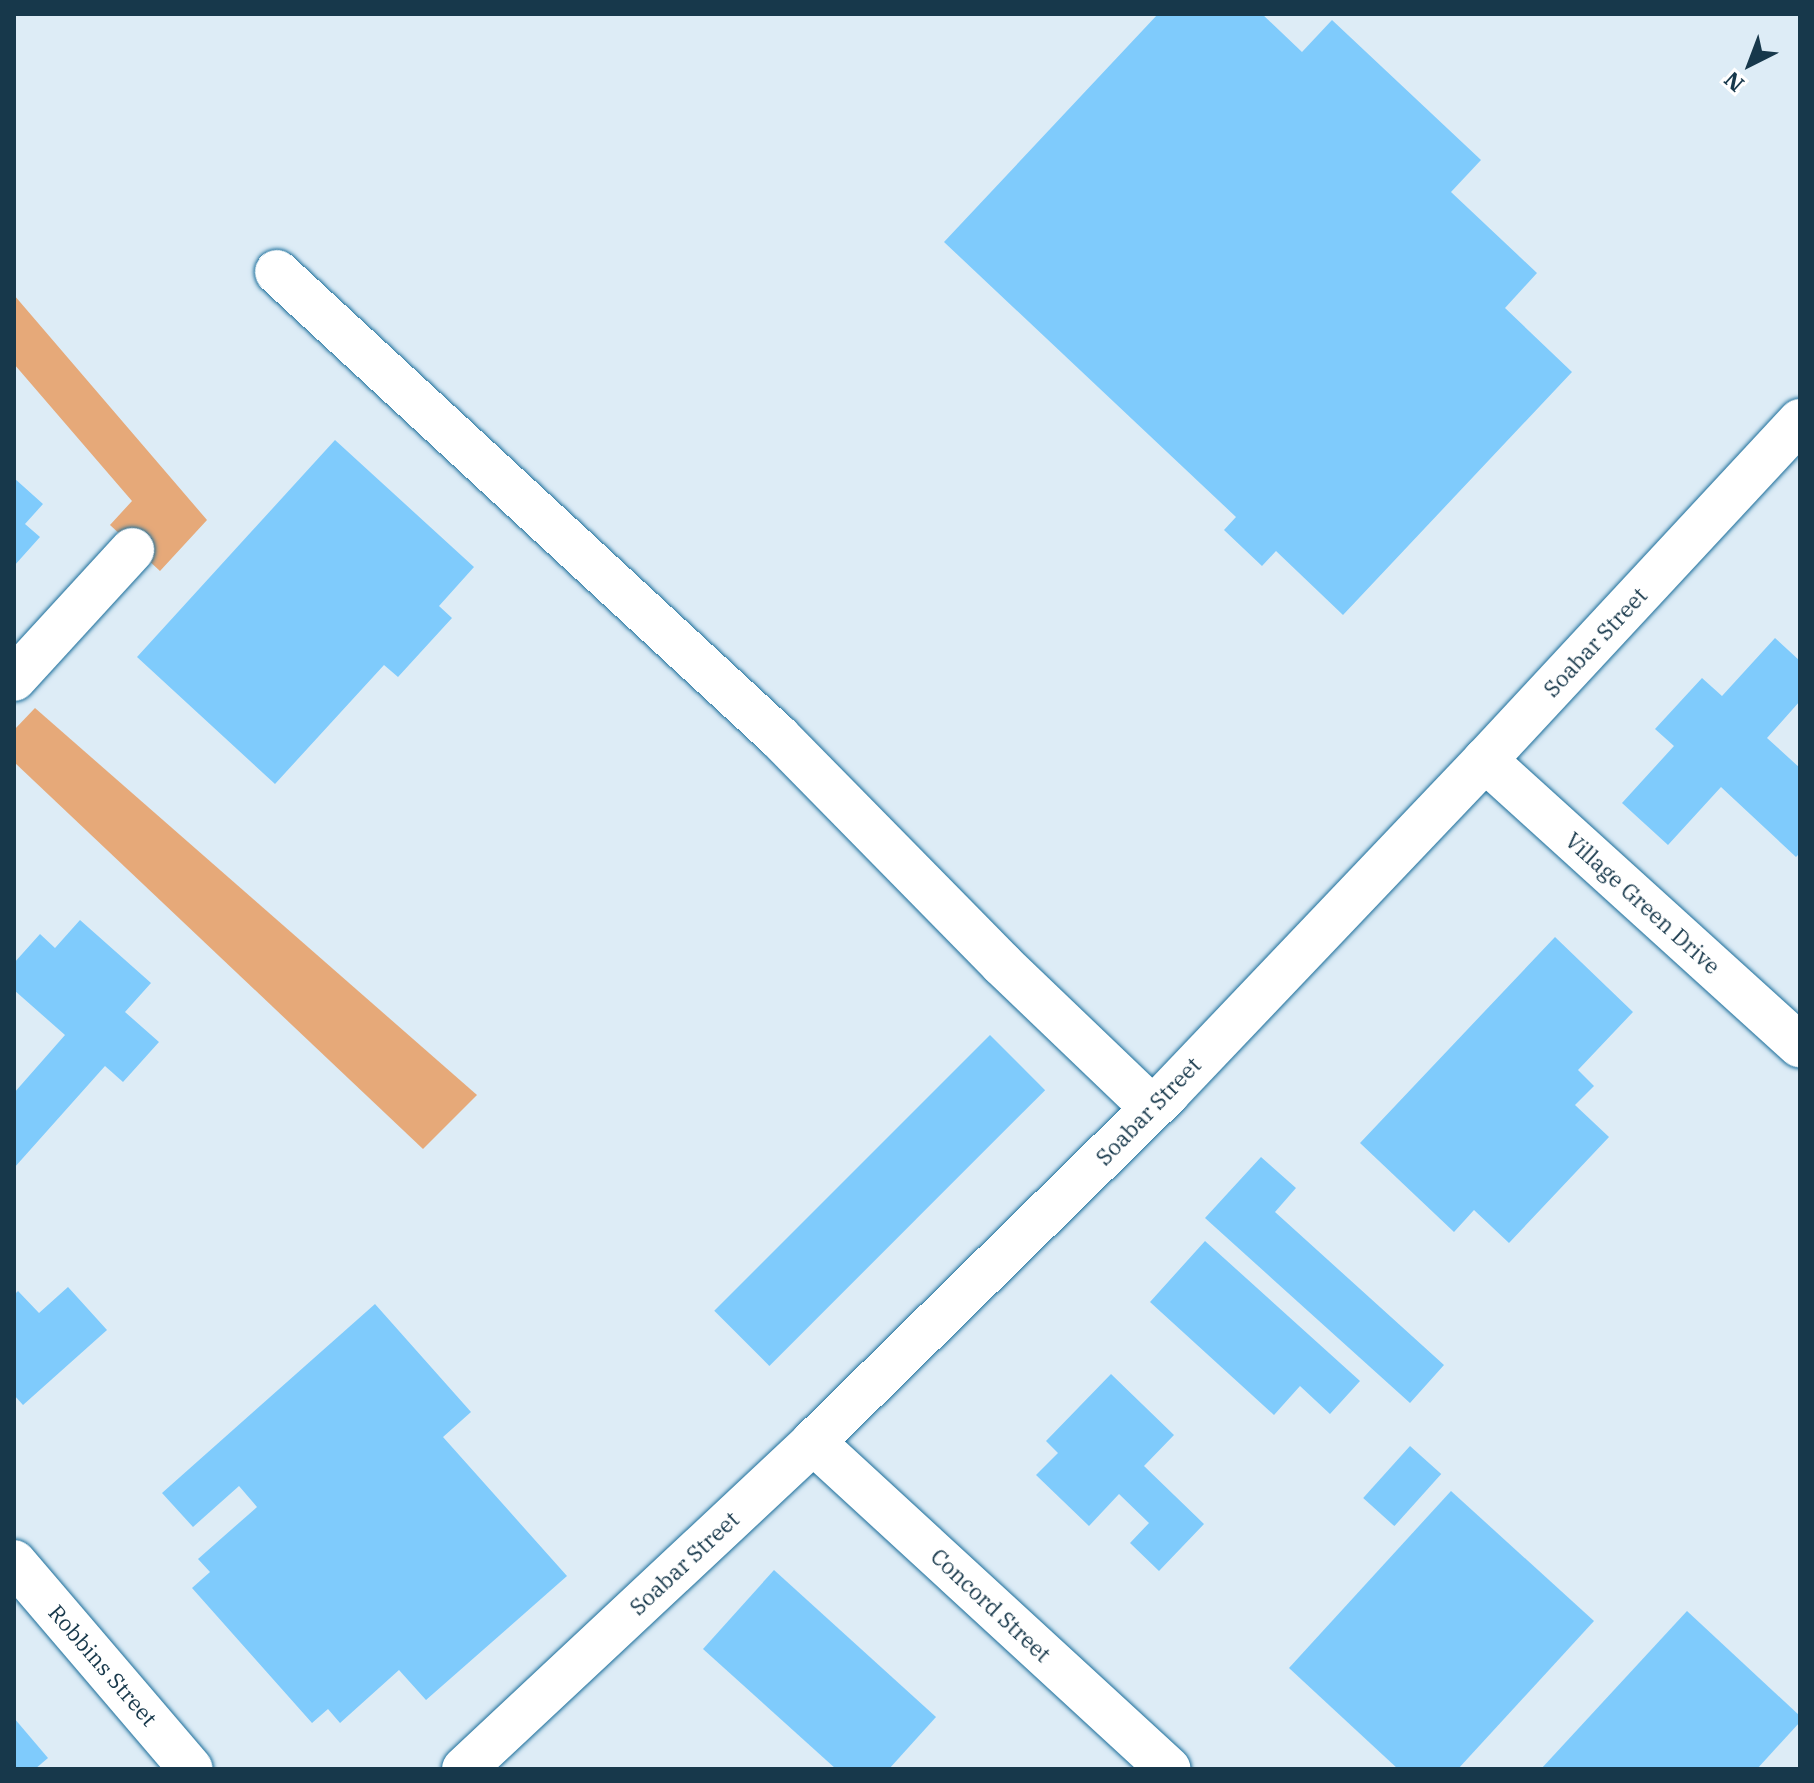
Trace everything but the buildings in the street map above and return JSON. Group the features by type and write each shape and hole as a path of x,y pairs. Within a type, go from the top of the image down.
{"street":[{"path":"277,272 779,737 1002,964 1152,1108"},
{"name":"Soabar Street","path":"464,1769 813,1442 1152,1108 1485,760 1800,421"},
{"path":"14,679 132,550"},
{"name":"Village Green Drive","path":"1485,760 1800,1046"},
{"name":"Concord Street","path":"813,1442 1168,1769"},
{"name":"Robbins Street","path":"14,1562 191,1769"}],"shaded area":[{"path":"14,295 207,520 160,571 110,525 132,501 14,364"},
{"path":"35,708 477,1095 423,1149 14,762 14,730"}]}
